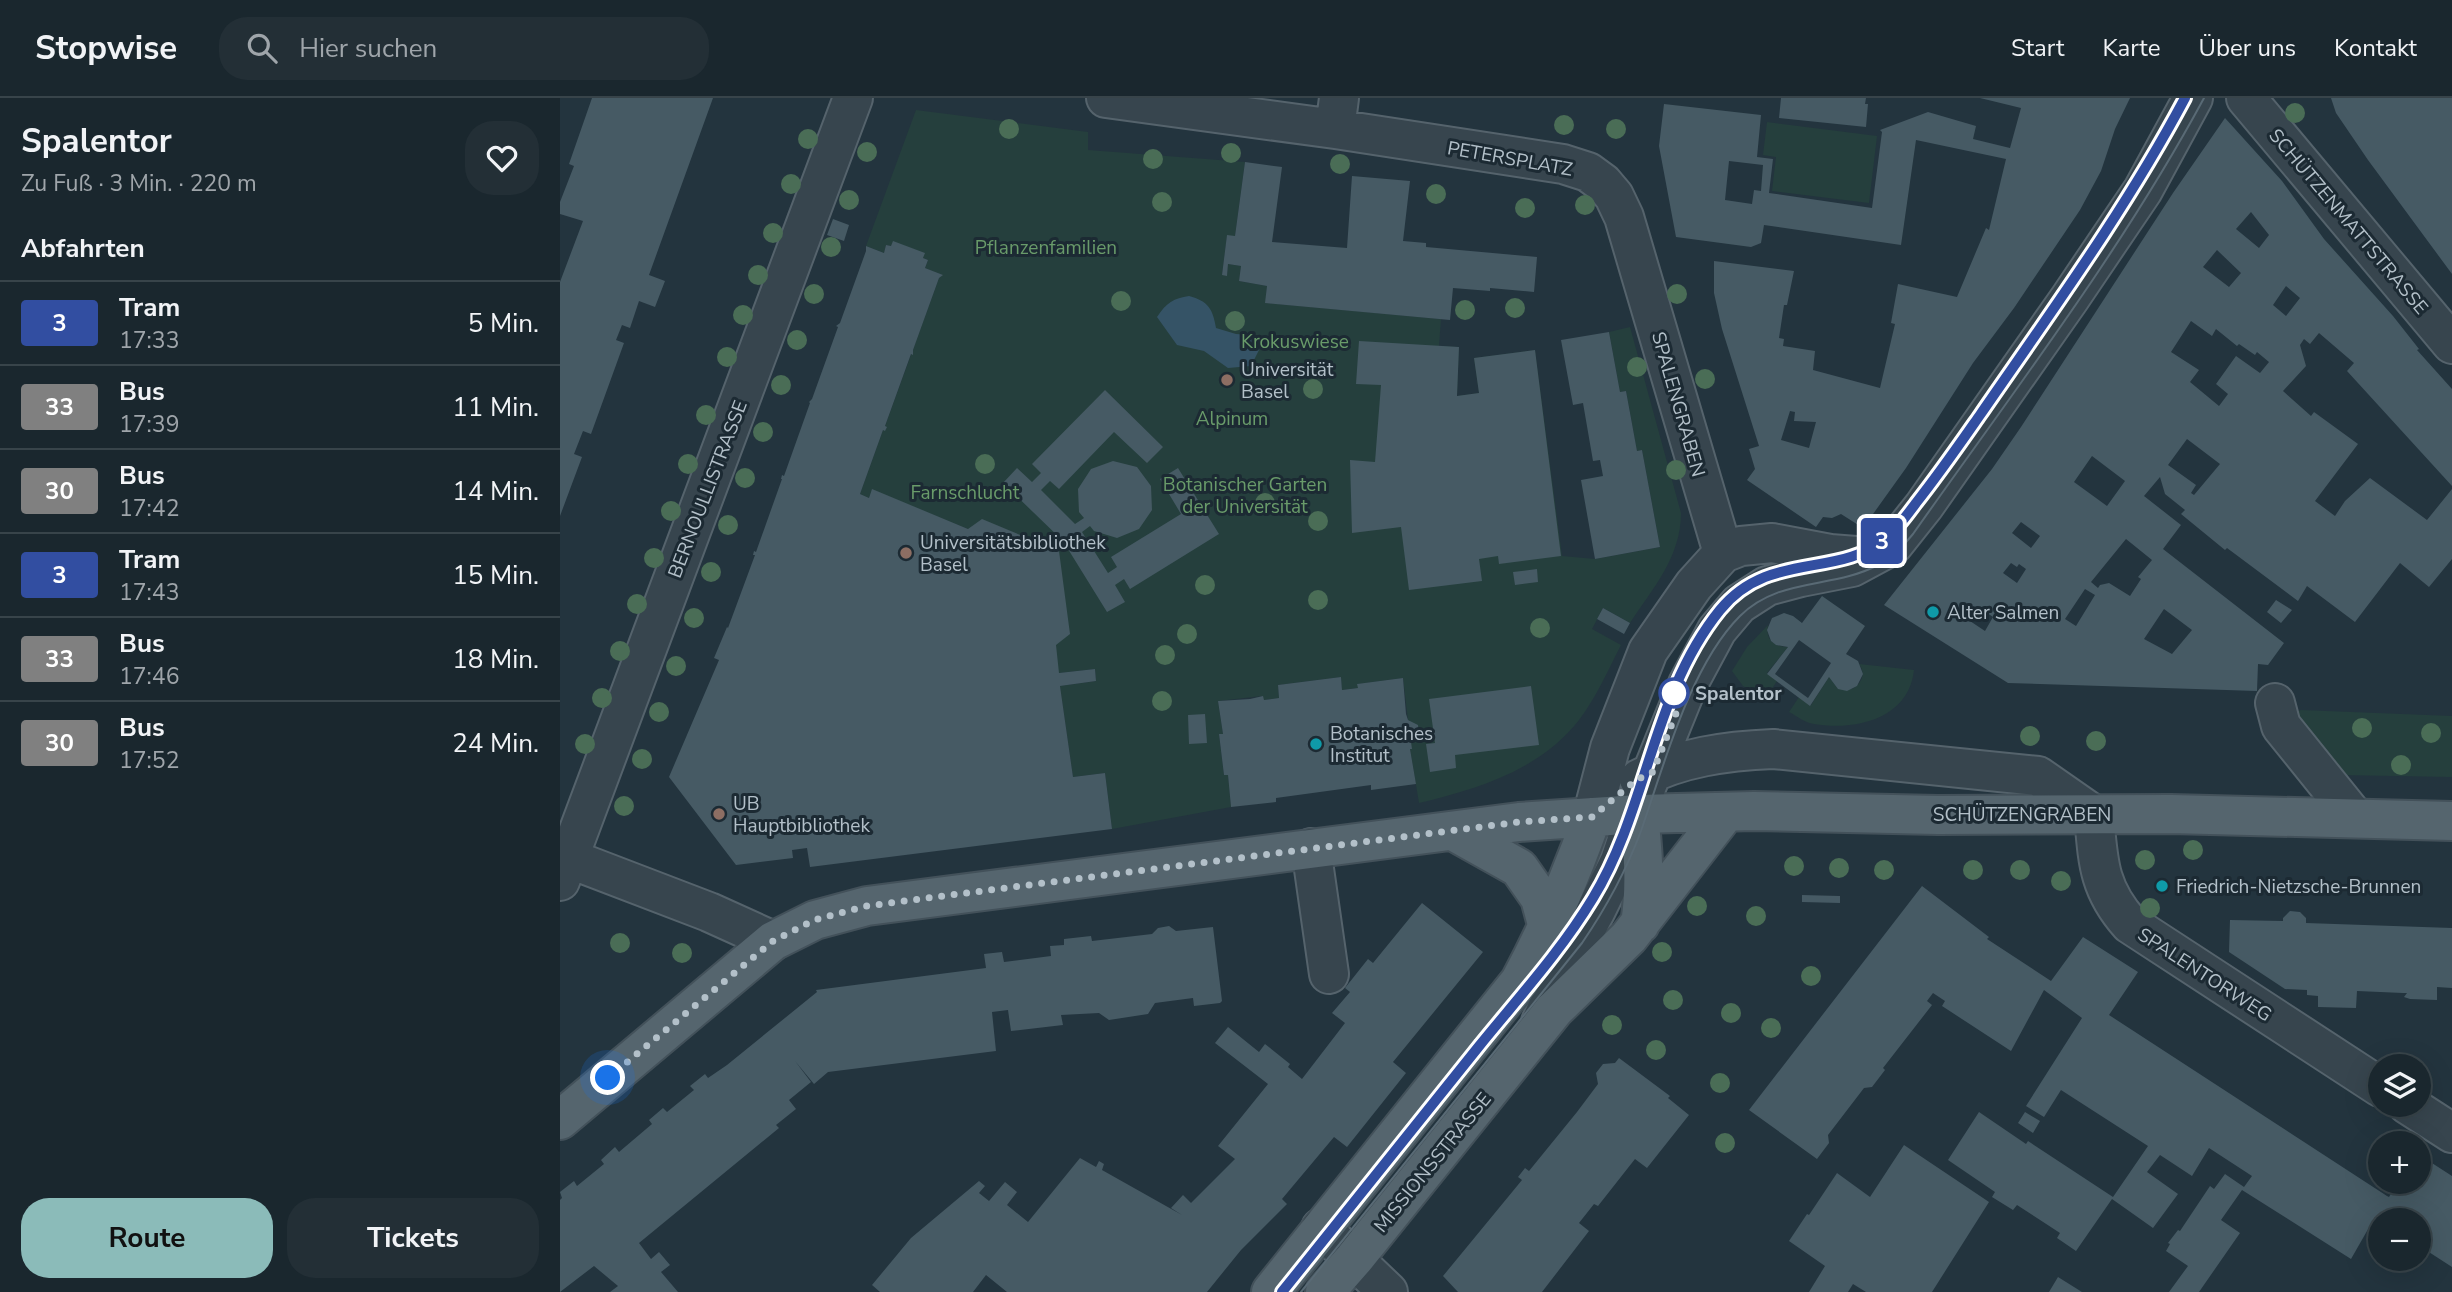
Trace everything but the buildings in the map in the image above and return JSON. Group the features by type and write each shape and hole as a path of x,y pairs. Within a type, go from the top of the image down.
{"main road":[{"name":"MISSIONSSTRASSE","path":"1325,1292 1554,1010 1629,937 1727,812"},
{"name":"SCHÜTZENGRABEN","path":"562,1116 773,941 814,920 867,906 1540,820 1637,814 2171,814 2452,821"},
{"path":"1637,814 1645,871 1640,924"},
{"path":"1271,1292 1520,981 1568,884 1592,817"},
{"path":"1453,831 1519,868 1540,898 1548,928"}],"street":[{"name":"BERNOULLISTRASSE","path":"563,865 853,98"},
{"name":"PETERSPLATZ","path":"1106,98 1337,114 1509,155 1563,164 1588,172 1614,196 1624,217 1635,256"},
{"name":"SCHÜTZENMATTSTRASSE","path":"2246,98 2452,344"},
{"name":"MISSIONSSTRASSE","path":"1537,1032 1569,960 1620,861 1688,684 1717,630 1739,604 1767,586 1801,576 1852,567 1893,545 1924,506 2143,190 2179,103"},
{"name":"SPALENGRABEN","path":"1635,256 1723,553"},
{"path":"1592,817 1610,748 1648,651 1694,585 1723,553 1741,546 1772,543 1830,554 1872,557"},
{"path":"2275,703 2281,726 2355,818"},
{"path":"1592,817 1636,780 1653,772 1694,758 1735,751 1773,749 2038,776 2094,815"},
{"name":"SPALENTORWEG","path":"2094,815 2099,865 2105,887 2115,908 2130,924 2368,1079"},
{"path":"1311,848 1329,974"},
{"path":"563,865 709,912 773,941"},
{"path":"2427,1117 2452,1133"},
{"path":"1321,1228 1388,1292"}],"green space":[{"name":"Botanischer Garten der Universität","path":"916,110 1088,132 1088,150 1245,162 1235,236 1227,236 1222,275 1227,275 1228,264 1241,266 1239,281 1267,286 1266,303 1441,319 1439,346 1459,347 1457,396 1479,393 1474,358 1535,350 1562,556 1595,559 1660,547 1642,450 1637,451 1626,391 1620,392 1609,332 1630,327 1681,513 1680,529 1671,558 1630,623 1603,608 1592,629 1621,645 1591,703 1563,737 1527,765 1506,775 1485,784 1419,803 1410,749 1411,742 1419,734 1418,726 1408,720 1403,678 1358,684 1358,688 1342,690 1341,677 1278,685 1279,698 1264,700 1262,696 1218,701 1223,734 1219,734 1224,775 1228,775 1231,807 1112,829 1105,773 1073,777 1060,686 1096,681 1095,669 1059,673 968,529 872,490 869,498 860,494 942,275 925,268 928,260 923,258 924,253 893,242 891,246 886,245 884,253 866,246"},
{"path":"1767,122 1877,136 1869,203 1772,191 1776,157 1763,155"},
{"path":"1768,625 1769,638 1779,646 1788,647 1767,673 1777,681 1765,699 1743,686 1732,671 1747,647"},
{"path":"1859,664 1914,670 1910,687 1902,700 1877,718 1846,725 1811,723 1789,712 1799,697 1811,705 1829,677 1838,689 1852,689 1862,678"},
{"path":"2301,710 2452,716 2452,777 2338,775 2294,713"}],"water":[{"path":"1189,296 1201,300 1208,307 1216,328 1252,335 1259,350 1251,366 1228,368 1204,351 1177,345 1157,317 1171,302"}],"tram line":[{"path":"1282,1292 1537,977 1593,898 1626,827 1679,678 1697,643 1720,610 1739,591 1760,579 1847,558 1867,550 1886,538 1906,517 2091,253 2140,177 2185,98"},
{"name":"3","path":"1282,1292 1545,966 1594,897 1617,848 1662,718 1704,632 1730,599 1764,576 1849,557 1871,548 1897,527 1934,480 2067,289 2133,189 2185,98"},
{"path":"1301,1292 1591,930 1629,860 1680,718 1707,661 1722,637 1740,616 1772,595 1861,572 1878,565 1897,552 1913,534 2102,266 2138,211 2204,98"}],"place":[{"name":"Universität Basel","path":"1227,380"},
{"name":"Universitätsbibliothek Basel","path":"906,553"},
{"name":"Alter Salmen","path":"1933,612"},
{"name":"Spalentor","path":"1674,693"},
{"name":"Botanisches Institut","path":"1316,744"},
{"name":"UB Hauptbibliothek","path":"719,814"},
{"name":"Friedrich-Nietzsche-Brunnen","path":"2162,886"}],"route":[{"path":"608,1078 773,941 814,920 867,906 1519,822 1592,817 1636,780 1653,772 1679,706 1674,693"}],"park label":[{"name":"Pflanzenfamilien","path":"1046,247"},
{"name":"Krokuswiese","path":"1295,341"},
{"name":"Alpinum","path":"1232,418"},
{"name":"Farnschlucht","path":"965,492"}]}
